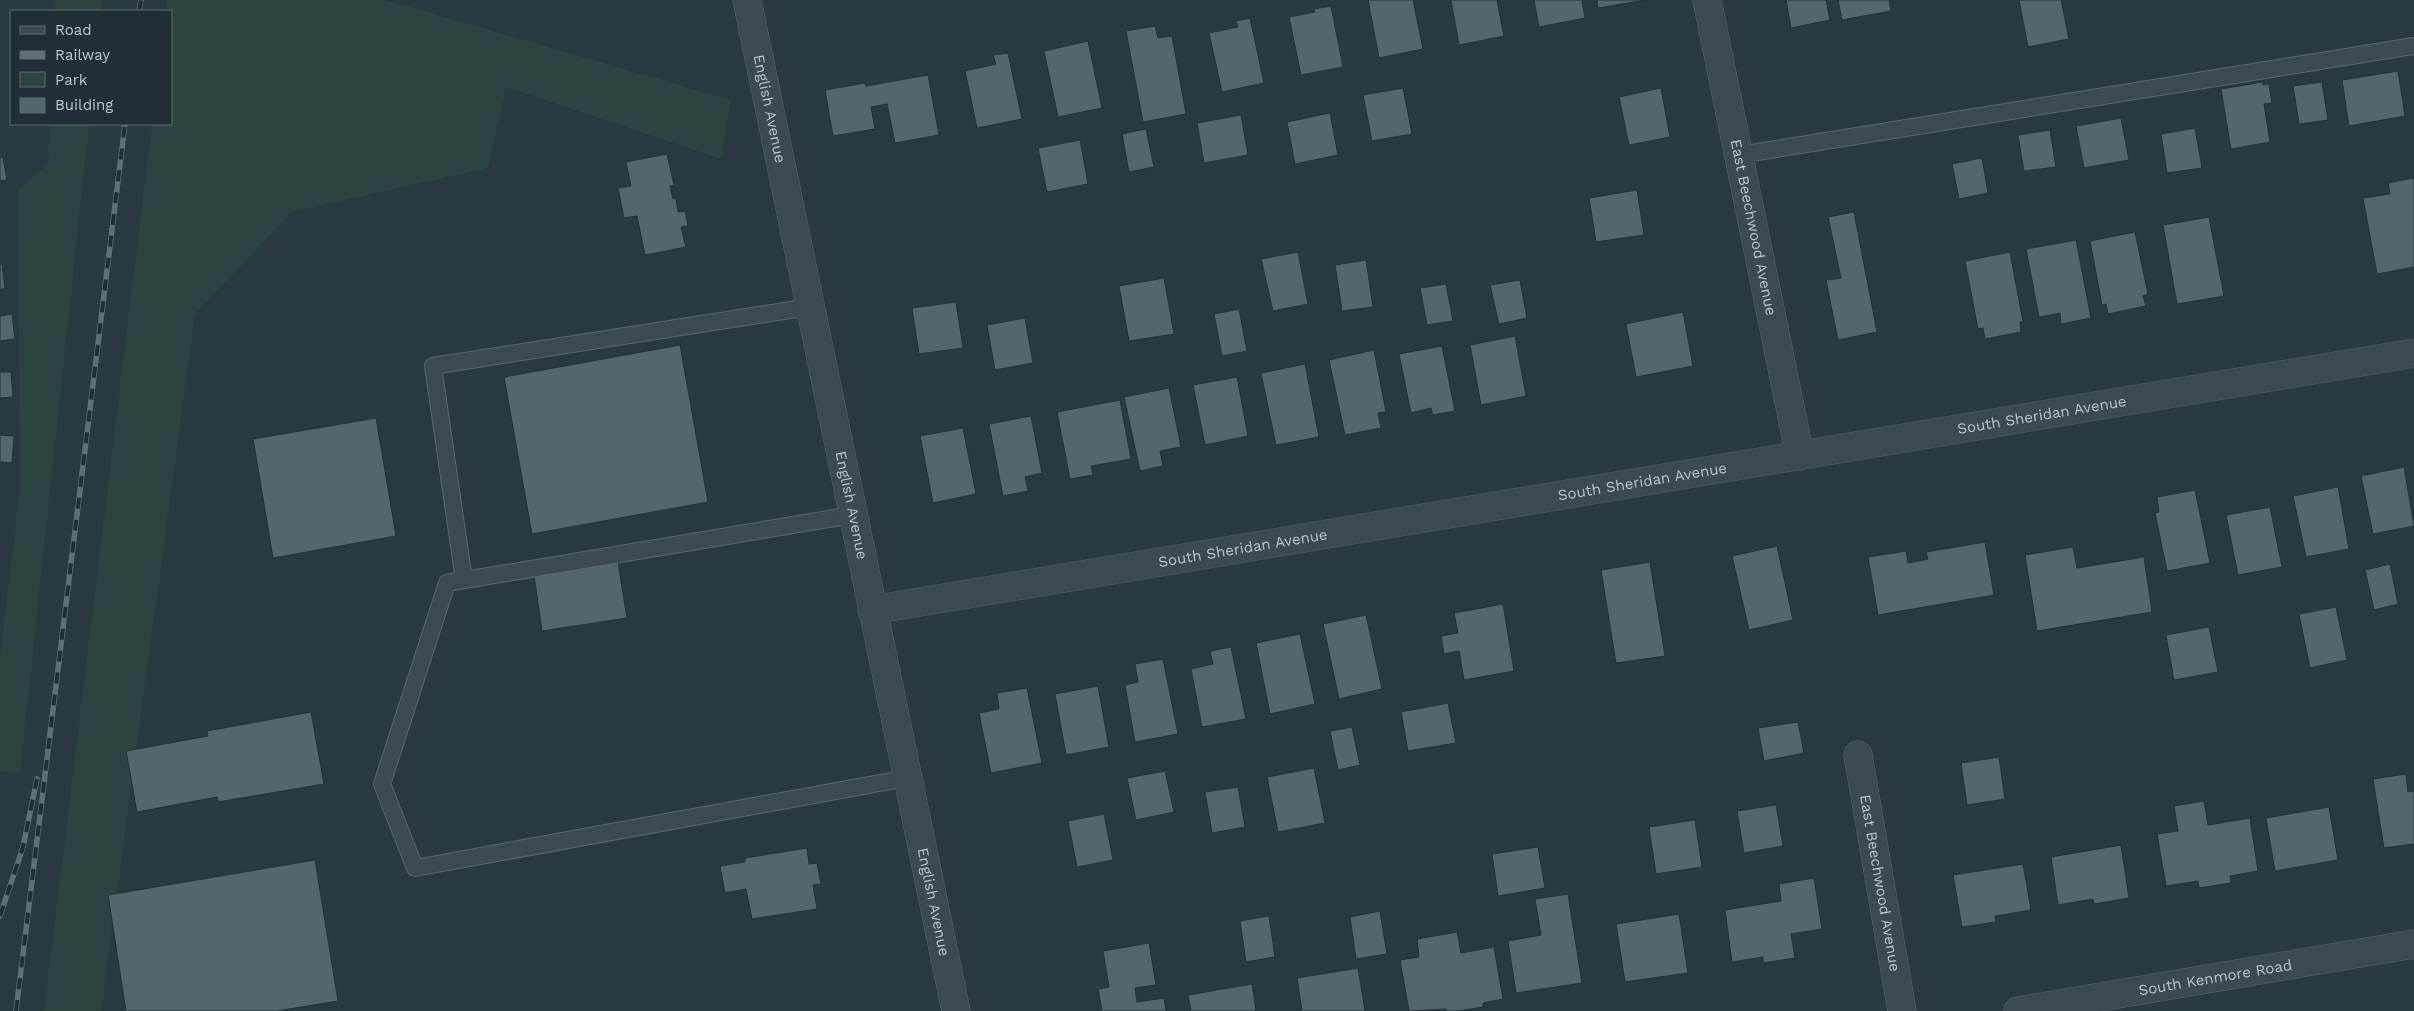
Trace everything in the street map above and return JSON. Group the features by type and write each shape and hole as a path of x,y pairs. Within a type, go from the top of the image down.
{"street":[{"name":"English Avenue","path":"747,0 956,1011"},
{"name":"East Beechwood Avenue","path":"1708,0 1800,456"},
{"name":"South Sheridan Avenue","path":"872,610 2414,352"},
{"name":"East Beechwood Avenue","path":"1858,755 1902,1011"},
{"name":"South Kenmore Road","path":"2018,1011 2414,944"}],"lane":[{"path":"1739,155 2414,46"},
{"path":"464,580 433,366 810,306"},
{"path":"852,515 447,583 382,784 416,868 907,778"}],"green space":[{"path":"55,0 102,0 101,10 55,10"},
{"path":"167,0 386,0 731,100 721,159 506,87 488,168 292,212 195,314 101,1011 44,1011 152,125 172,125 172,10 166,10"},
{"path":"50,125 89,125 20,773 0,771 0,655 20,490 18,191 48,163"}],"building":[{"path":"1368,0 1413,0 1423,49 1379,58"},
{"path":"1451,0 1497,0 1504,36 1459,45"},
{"path":"1534,0 1582,0 1585,18 1539,27"},
{"path":"1597,0 1646,0 1598,8"},
{"path":"1786,0 1826,0 1830,20 1791,28"},
{"path":"1838,0 1889,0 1891,11 1842,20"},
{"path":"2019,0 2061,0 2069,39 2028,47"},
{"path":"1331,6 1343,67 1301,75 1289,17 1315,12 1314,9"},
{"path":"1250,18 1264,83 1222,92 1209,33 1238,27 1236,21"},
{"path":"1155,26 1158,38 1172,36 1186,114 1143,122 1126,31"},
{"path":"1088,41 1102,108 1058,117 1044,51"},
{"path":"1008,53 1022,119 977,128 965,71 996,64 993,55"},
{"path":"2398,71 2405,116 2349,126 2342,80"},
{"path":"928,75 939,135 895,143 887,104 871,107 875,129 833,136 825,90 865,83 866,86"},
{"path":"2263,82 2263,85 2269,84 2272,103 2264,104 2270,142 2231,149 2221,89"},
{"path":"2322,82 2328,120 2299,124 2293,86"},
{"path":"1403,88 1412,134 1372,141 1363,95"},
{"path":"1661,88 1670,137 1629,145 1619,97"},
{"path":"1330,113 1338,155 1295,164 1287,122"},
{"path":"1241,115 1248,155 1204,163 1197,123"},
{"path":"2121,118 2129,160 2084,168 2076,126"},
{"path":"2195,128 2202,168 2167,173 2161,134"},
{"path":"1146,129 1154,167 1129,172 1122,134"},
{"path":"2050,130 2056,167 2024,171 2018,135"},
{"path":"1080,140 1088,184 1047,192 1038,148"},
{"path":"667,154 674,185 670,186 673,199 676,198 678,212 685,211 688,226 681,227 686,247 645,255 637,216 624,218 618,188 631,186 626,162"},
{"path":"0,157 3,157 7,180 0,181"},
{"path":"1982,158 1988,193 1959,199 1952,164"},
{"path":"2414,178 2414,267 2377,274 2363,198 2390,194 2388,183"},
{"path":"1637,190 1644,235 1596,242 1589,198"},
{"path":"1854,212 1877,332 1838,340 1826,280 1841,278 1828,217"},
{"path":"2209,217 2224,296 2177,304 2163,225"},
{"path":"2135,232 2148,294 2143,296 2146,306 2108,314 2106,304 2102,305 2090,241"},
{"path":"2076,240 2091,318 2061,324 2060,313 2039,317 2026,249"},
{"path":"1298,252 1308,304 1273,311 1261,259"},
{"path":"2010,252 2023,322 2020,322 2021,332 1985,339 1983,328 1978,329 1965,261"},
{"path":"1366,260 1373,307 1342,311 1335,265"},
{"path":"0,264 2,264 5,289 0,289"},
{"path":"1164,278 1174,334 1129,341 1119,286"},
{"path":"1520,280 1527,318 1499,324 1490,285"},
{"path":"1446,284 1453,321 1427,325 1420,288"},
{"path":"956,302 963,348 919,354 912,308"},
{"path":"1239,309 1247,351 1222,356 1214,314"},
{"path":"1683,312 1693,366 1636,377 1626,324"},
{"path":"12,314 15,339 0,341 0,316"},
{"path":"1025,318 1033,363 995,370 987,325"},
{"path":"1515,336 1526,396 1481,405 1470,345"},
{"path":"680,345 708,502 532,534 504,377"},
{"path":"1442,346 1455,411 1433,415 1431,408 1411,413 1399,354"},
{"path":"1374,350 1386,412 1378,413 1381,428 1345,435 1329,360"},
{"path":"1305,364 1319,437 1276,445 1261,373"},
{"path":"0,372 11,372 13,397 0,398"},
{"path":"1237,377 1248,436 1205,445 1193,385"},
{"path":"1169,388 1181,447 1160,451 1163,466 1140,471 1124,397"},
{"path":"1120,400 1131,459 1091,466 1093,475 1070,479 1057,412"},
{"path":"1031,416 1042,473 1025,477 1028,491 1003,496 989,424"},
{"path":"376,418 396,536 273,558 253,439"},
{"path":"963,428 976,494 933,503 920,436"},
{"path":"0,435 14,436 12,463 0,462"},
{"path":"2404,467 2414,526 2373,534 2361,476"},
{"path":"2338,487 2349,549 2306,557 2293,496"},
{"path":"2195,490 2210,563 2167,571 2155,513 2159,512 2157,497"},
{"path":"2270,507 2282,567 2238,575 2226,515"},
{"path":"1985,542 1994,595 1878,615 1868,557 1906,551 1908,563 1928,559 1926,552"},
{"path":"1777,546 1793,620 1749,630 1732,556"},
{"path":"2073,547 2077,568 2144,557 2152,612 2037,631 2025,555"},
{"path":"618,562 627,618 542,631 534,575"},
{"path":"1650,562 1665,656 1616,663 1601,570"},
{"path":"2390,564 2398,604 2374,610 2365,570"},
{"path":"1503,604 1514,671 1464,680 1459,651 1444,654 1441,636 1458,633 1454,613"},
{"path":"2336,607 2347,660 2310,668 2299,614"},
{"path":"1366,615 1382,689 1339,699 1323,624"},
{"path":"2209,627 2218,672 2174,680 2166,635"},
{"path":"1300,634 1315,704 1270,714 1256,643"},
{"path":"1231,647 1246,719 1202,727 1191,669 1213,664 1210,651"},
{"path":"1163,659 1178,734 1135,742 1125,685 1138,682 1135,664"},
{"path":"1098,686 1109,747 1066,755 1055,694"},
{"path":"1027,688 1042,763 991,773 979,713 999,709 997,693"},
{"path":"1448,703 1456,743 1408,751 1401,712"},
{"path":"311,712 324,784 218,802 217,797 137,812 126,751 208,736 207,731"},
{"path":"1798,722 1804,753 1764,761 1758,728"},
{"path":"1352,727 1360,765 1338,770 1330,731"},
{"path":"1999,757 2005,799 1967,805 1961,763"},
{"path":"1314,768 1325,823 1278,832 1267,777"},
{"path":"1165,771 1174,812 1136,820 1127,778"},
{"path":"2406,774 2408,792 2414,791 2414,844 2384,848 2373,779"},
{"path":"1238,787 1245,827 1212,833 1205,792"},
{"path":"2204,801 2208,825 2250,818 2258,871 2230,876 2231,883 2199,888 2198,881 2166,886 2157,834 2178,831 2174,806"},
{"path":"1776,805 1783,846 1744,853 1737,811"},
{"path":"2329,807 2338,860 2275,871 2266,818"},
{"path":"1104,814 1113,860 1077,867 1068,821"},
{"path":"1695,820 1702,867 1656,874 1649,827"},
{"path":"2121,845 2129,898 2094,904 2093,899 2058,905 2051,857"},
{"path":"1538,847 1545,888 1498,896 1492,854"},
{"path":"807,848 809,864 817,863 821,884 813,885 817,909 752,919 746,889 725,893 720,866 745,862 745,858"},
{"path":"315,860 338,1001 277,1011 126,1011 108,895"},
{"path":"2023,864 2031,910 1995,916 1996,922 1962,927 1953,875"},
{"path":"1814,878 1822,929 1791,934 1795,958 1763,963 1763,957 1732,962 1725,910 1781,901 1779,884"},
{"path":"1568,894 1582,983 1516,993 1508,941 1541,935 1535,899"},
{"path":"1380,911 1387,954 1356,959 1350,917"},
{"path":"1679,914 1688,973 1625,982 1616,924"},
{"path":"1269,916 1275,957 1246,962 1240,921"},
{"path":"1457,932 1461,953 1494,947 1503,999 1483,1003 1483,1007 1458,1011 1447,1011 1446,1009 1409,1011 1400,960 1419,957 1417,939"},
{"path":"1149,943 1156,985 1135,988 1137,1002 1164,998 1166,1011 1102,1011 1098,989 1109,987 1103,951"},
{"path":"1358,968 1365,1011 1302,1011 1297,978"},
{"path":"1252,984 1256,1011 1191,1011 1188,995"}],"railway":[{"path":"139,10 141,0"},
{"path":"16,1011 125,125"},
{"path":"0,916 23,847 37,779"}]}
